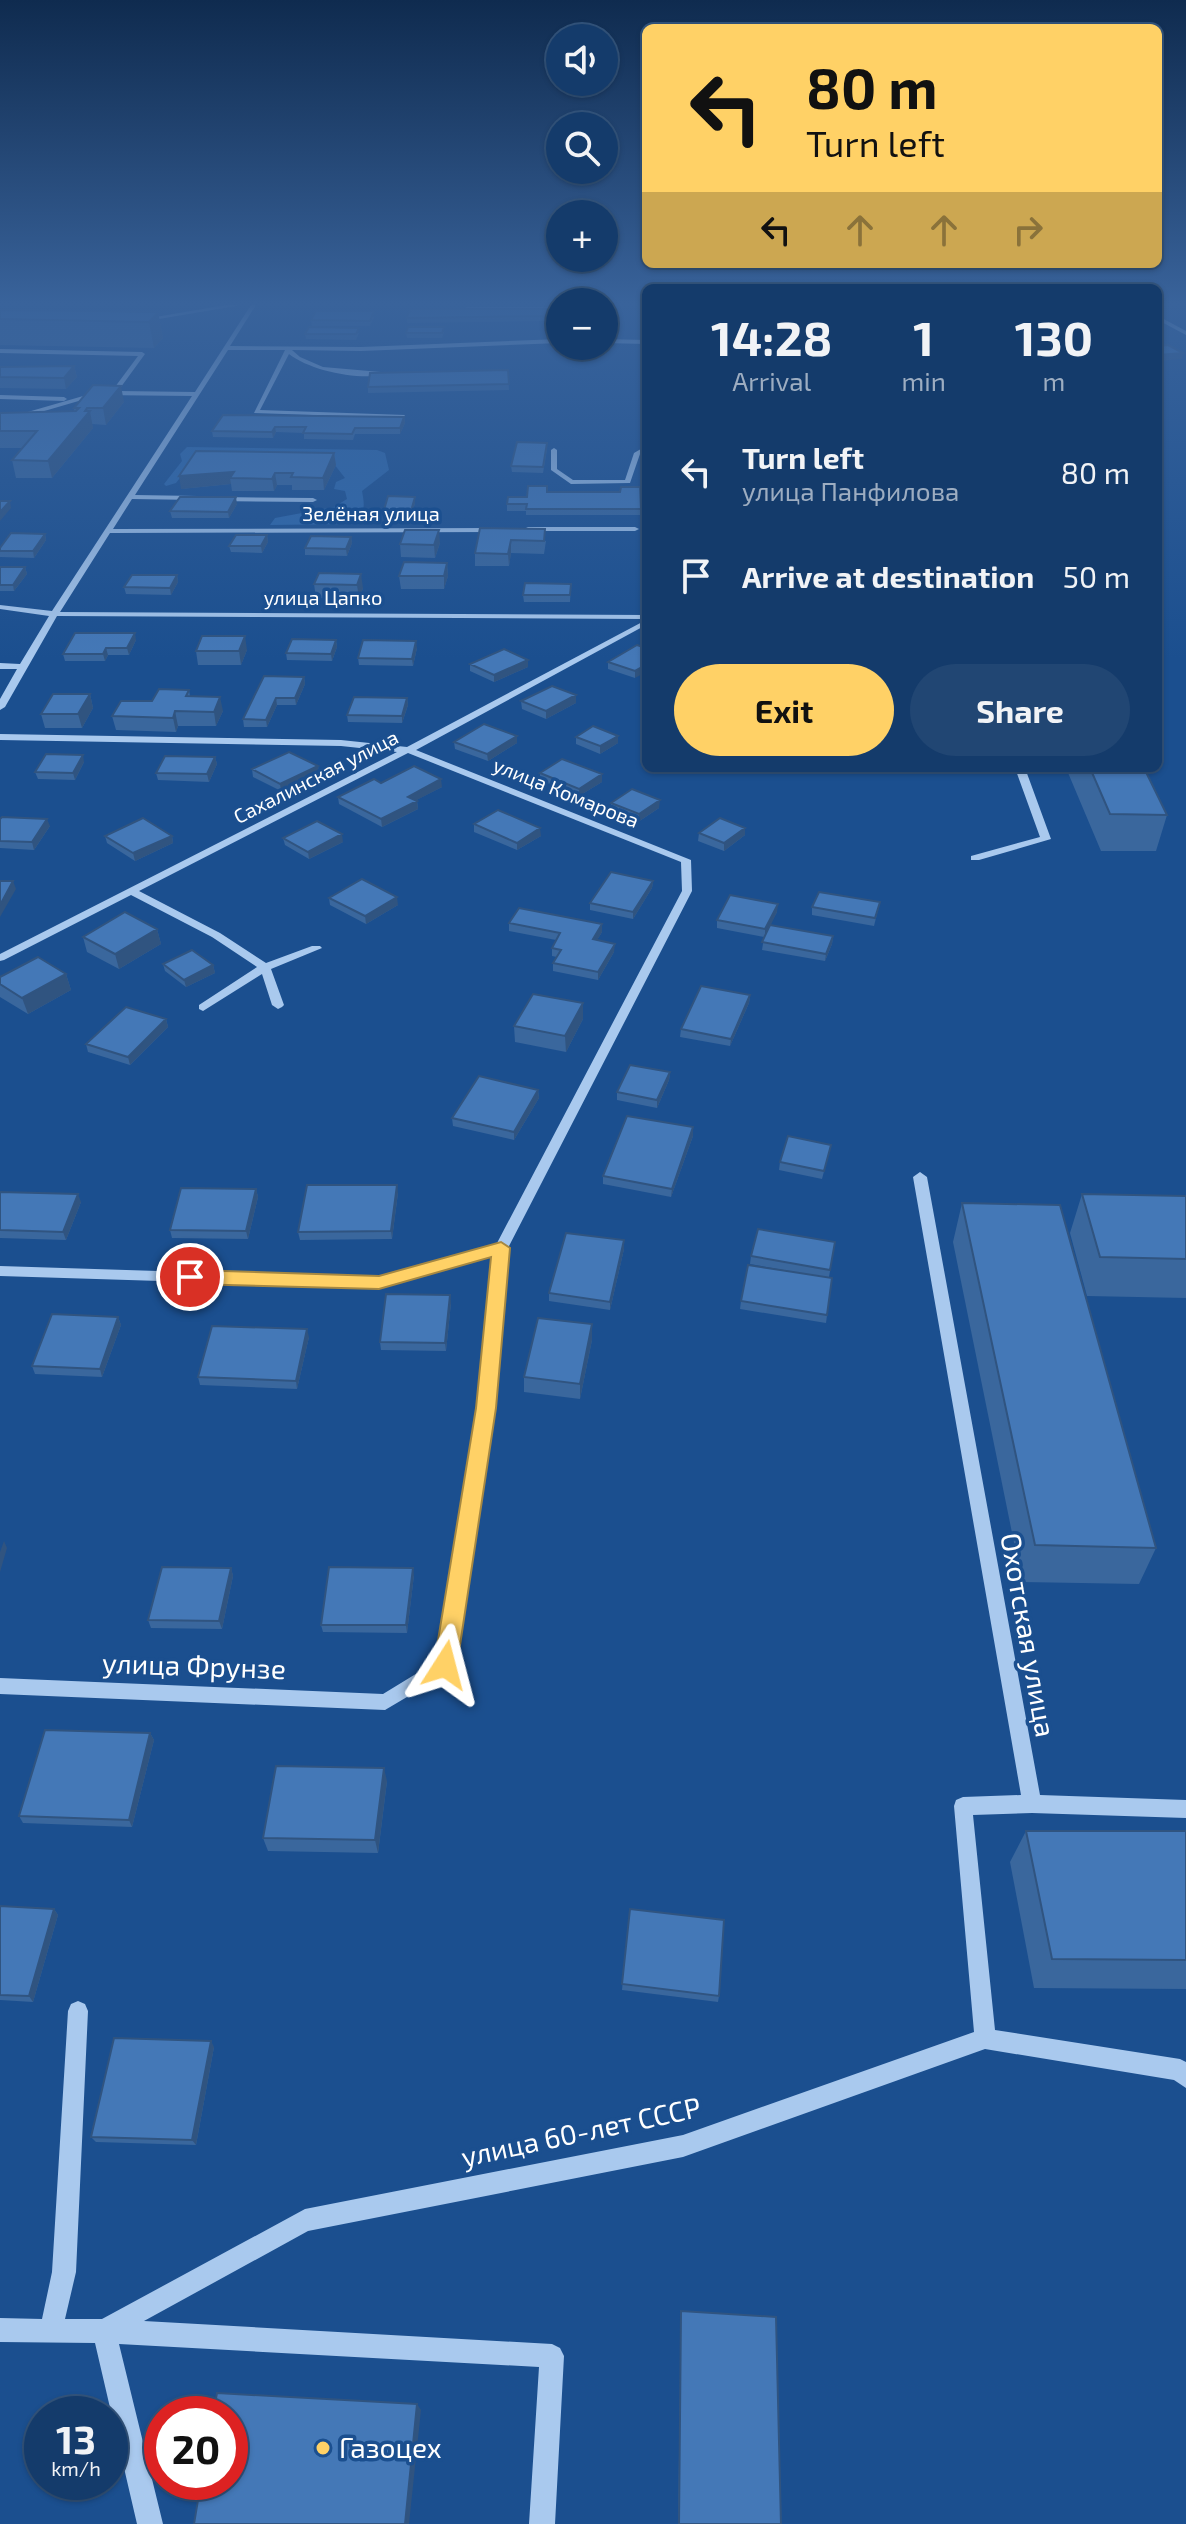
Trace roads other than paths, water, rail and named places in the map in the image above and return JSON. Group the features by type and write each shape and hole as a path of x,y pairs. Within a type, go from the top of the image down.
{"street":[{"path":"0,707 54,614 178,423"},
{"path":"554,450 554,470 571,482 628,482 637,453 642,450"},
{"path":"130,497 313,500"},
{"path":"523,530 635,529"},
{"name":"Зелёная улица","path":"108,531 507,530"},
{"name":"улица Цапко","path":"0,607 54,614 642,619"},
{"name":"Сахалинская улица","path":"0,958 408,750 642,621"},
{"path":"0,666 23,667"},
{"name":"улица Комарова","path":"0,737 341,743 408,750 686,860 687,891 501,1248"},
{"path":"975,858 1046,839 1021,772"},
{"path":"131,891 216,935 265,967 278,1005"},
{"path":"203,1007 265,967 316,948"},
{"name":"Охотская улица","path":"920,1177 1032,1804"},
{"path":"0,1271 379,1283 501,1248"},
{"name":"улица Фрунзе","path":"0,1686 385,1702 445,1665 486,1408 501,1248"},
{"path":"985,2039 963,1806 1032,1804 1186,1809"},
{"path":"51,2331 64,2272 78,2011"},
{"name":"улица 60-лет СССР","path":"0,2330 104,2331 305,2220 683,2146 985,2039 1180,2070 1186,2077"},
{"path":"150,2524 104,2331 552,2356 542,2524"}],"place":[{"name":"Газоцех","path":"323,2448"}]}
